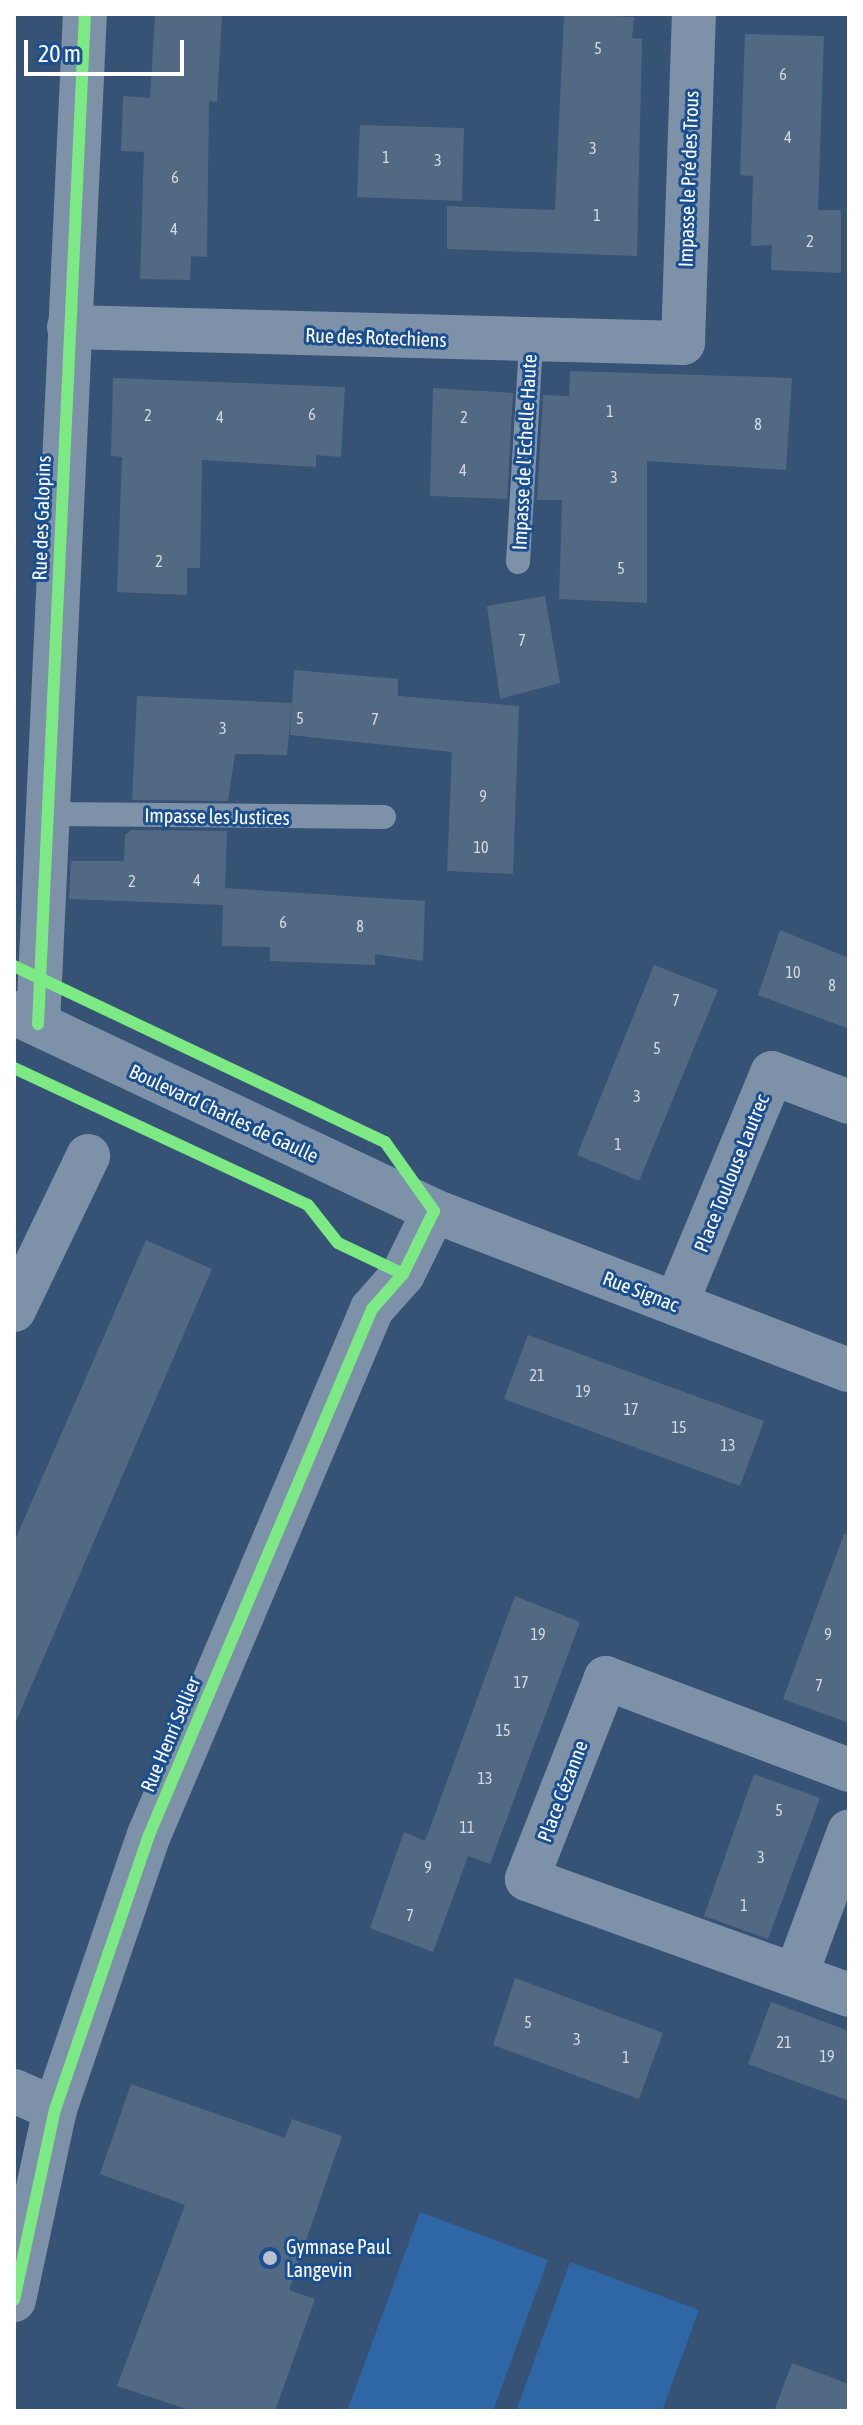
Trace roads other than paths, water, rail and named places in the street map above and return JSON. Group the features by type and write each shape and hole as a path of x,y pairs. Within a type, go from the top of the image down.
{"street":[{"name":"Rue des Galopins","path":"26,1019 50,814 85,14"},
{"name":"Impasse le Pré des Trous","path":"683,343 694,14"},
{"name":"Rue des Rotechiens","path":"69,327 531,342 683,343"},
{"name":"Boulevard Charles de Gaulle","path":"26,1019 434,1211"},
{"name":"Place Toulouse Lautrec","path":"676,1304 772,1073 849,1102"},
{"path":"14,1310 88,1156"},
{"name":"Rue Signac","path":"434,1211 849,1370"},
{"name":"Rue Henri Sellier","path":"14,2300 55,2109 166,1793 372,1309 403,1274 434,1211"},
{"name":"Place Cézanne","path":"796,1975 527,1879 606,1678 849,1770"},
{"path":"849,1832 796,1975 849,1995"},
{"path":"14,2091 55,2109"}],"lane":[{"name":"Impasse de l'Echelle Haute","path":"518,562 531,342"},
{"name":"Impasse les Justices","path":"50,814 384,817"}],"place":[{"name":"Gymnase Paul Langevin","path":"270,2258"}]}
